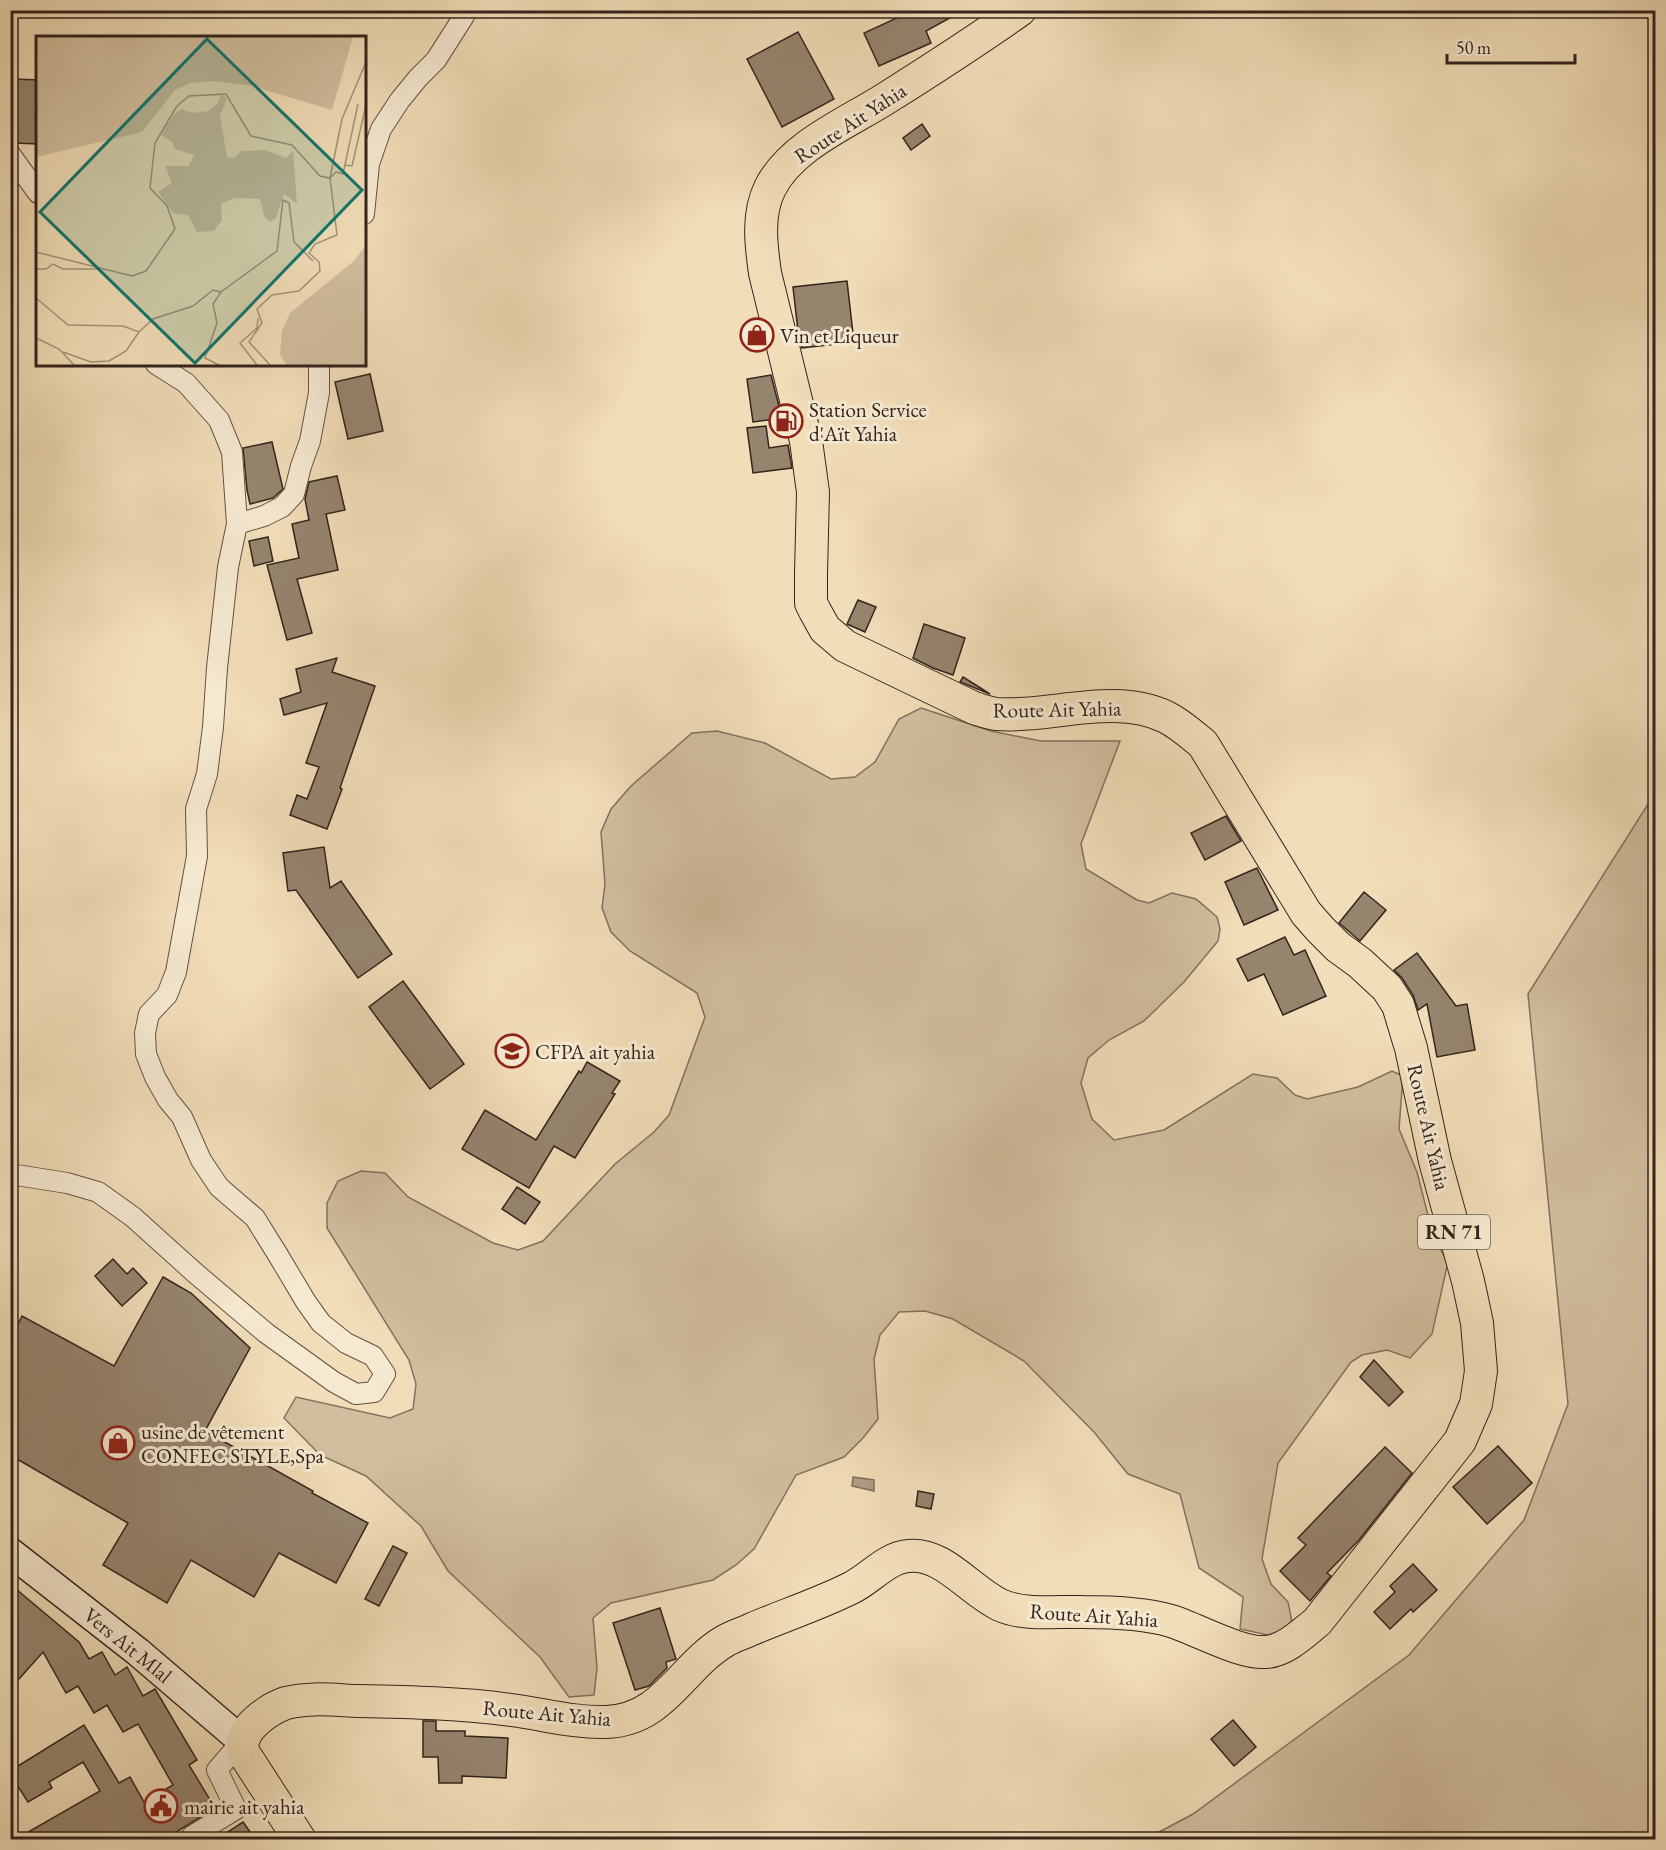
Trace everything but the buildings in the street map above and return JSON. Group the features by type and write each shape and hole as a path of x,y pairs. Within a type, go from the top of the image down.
{"main road":[{"name":"Route Ait Yahia","path":"242,1741 255,1722 271,1709 288,1702 309,1700 422,1703 511,1709 567,1719 606,1722 627,1719 647,1710 672,1691 697,1662 726,1640 825,1601 856,1586 886,1565 905,1556 927,1557 940,1563 964,1582 1000,1605 1035,1612 1087,1611 1169,1620 1242,1648 1267,1652 1289,1644 1317,1622 1460,1441 1476,1404 1481,1371 1477,1323 1468,1281 1435,1161 1411,1048 1398,1005 1387,988 1360,963 1338,947 1306,913 1203,744 1180,724 1143,709 1117,706 1023,714 994,714 974,708 845,646 825,629 811,603 813,492 806,441 760,246 763,210 770,188 786,165 813,143 945,61 1020,10"},
{"path":"242,1741 243,1752 300,1839"}],"street":[{"path":"366,194 369,164 381,129 400,100 436,60 464,16 465,10"},
{"path":"10,154 36,190"},
{"path":"10,1174 67,1183 98,1192 133,1217 266,1334 334,1382 356,1394 374,1392 385,1374 373,1356 346,1343 321,1323 255,1218 219,1187 201,1160 182,1117 168,1100 155,1077 146,1054 145,1033 149,1014 167,995 176,972 197,856 196,809 207,774 226,585 237,524 232,453 219,420 186,383 159,366"},
{"path":"237,524 264,516 282,507 294,494 310,441 319,393 319,366"},
{"name":"Vers Ait Mlal","path":"10,1552 138,1652 242,1741"},
{"path":"195,1839 192,1836 236,1809 217,1770 242,1741"}],"shaded area":[{"path":"921,708 991,731 1041,741 1120,741 1081,844 1086,869 1137,900 1149,903 1172,893 1196,899 1217,917 1220,929 1218,941 1184,982 1144,1021 1109,1040 1088,1058 1081,1083 1092,1119 1114,1140 1164,1130 1253,1074 1277,1078 1295,1095 1307,1099 1358,1087 1392,1071 1403,1076 1399,1129 1417,1172 1434,1239 1448,1262 1432,1334 1410,1358 1387,1350 1362,1355 1351,1362 1278,1463 1262,1559 1271,1584 1288,1602 1293,1627 1268,1635 1240,1629 1243,1597 1199,1568 1180,1494 1128,1474 1094,1432 1024,1361 953,1319 925,1311 899,1312 880,1335 874,1359 878,1419 863,1438 844,1457 796,1475 754,1549 736,1565 713,1580 611,1603 593,1618 597,1668 594,1695 569,1697 540,1657 448,1571 421,1526 366,1476 320,1455 284,1418 296,1397 390,1418 413,1409 416,1384 409,1360 327,1228 327,1203 338,1181 361,1171 385,1173 408,1197 493,1243 518,1250 543,1241 615,1164 654,1132 669,1115 705,1017 697,993 630,951 611,932 602,908 605,884 601,832 611,809 631,786 692,733 717,731 765,743 831,779 855,777 875,762 899,719"},
{"path":"1655,793 1655,1839 1146,1839 1193,1814 1409,1655 1524,1520 1568,1404 1528,994"},
{"path":"853,1477 874,1480 874,1491 852,1486"}],"place":[{"name":"Vin et Liqueur","path":"757,335"},
{"name":"Station Service d'Aït Yahia","path":"786,421"},
{"name":"CFPA ait yahia","path":"512,1051"},
{"name":"usine de vêtement CONFEC STYLE,Spa","path":"118,1443"},
{"name":"mairie ait yahia","path":"161,1806"}]}
